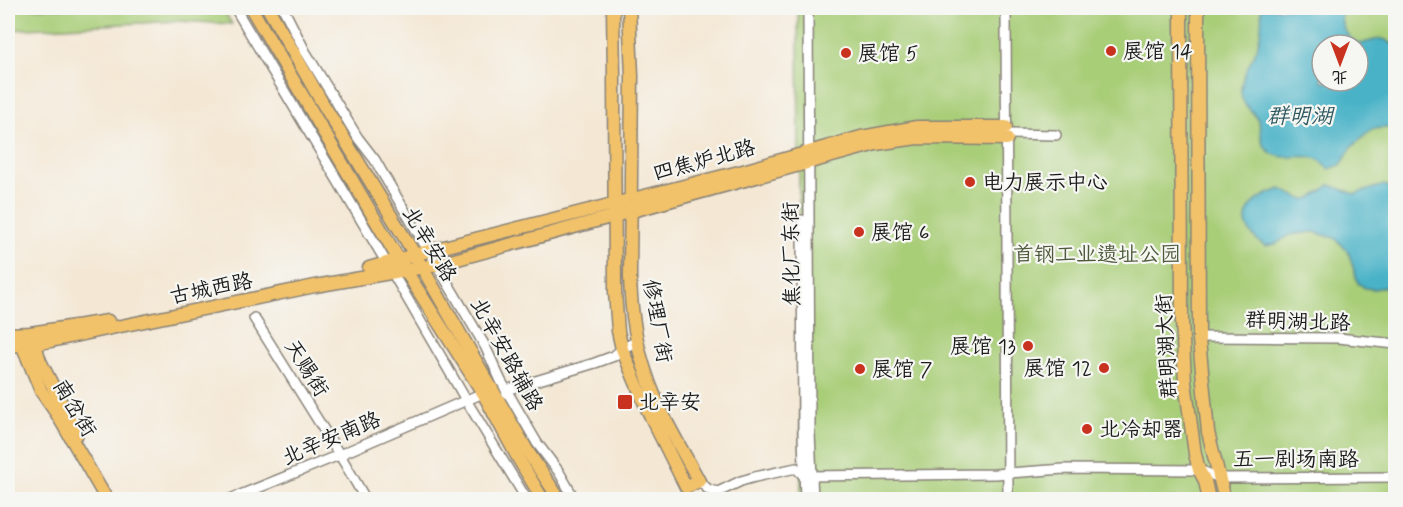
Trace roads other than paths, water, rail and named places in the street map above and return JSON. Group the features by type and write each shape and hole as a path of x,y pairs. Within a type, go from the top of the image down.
{"main road":[{"name":"北辛安路","path":"251,8 299,103 323,131 396,266 483,393 543,500"},
{"name":"北辛安路","path":"268,8 515,429 560,500"},
{"name":"修理厂街","path":"613,8 615,291 618,331 622,349 648,411 686,487 699,481 658,402 646,373 632,311 630,278 632,76 629,8"},
{"name":"群明湖大街","path":"1181,8 1182,320 1185,382 1199,470 1205,481 1209,500"},
{"name":"群明湖大街","path":"1198,8 1199,337 1208,432 1225,500"},
{"name":"四焦炉北路","path":"415,255 630,206 743,171 805,158 861,137 917,127 1007,133"},
{"name":"四焦炉北路","path":"422,267 436,265 614,210"},
{"name":"古城西路","path":"396,266 415,255"},
{"name":"古城西路","path":"8,346 23,338 396,266 422,267"},
{"name":"南岔街","path":"23,338 41,391 57,414 106,500"},
{"name":"南岔街","path":"23,338 40,362 76,432 116,500"}],"street":[{"path":"235,8 299,103 331,168 396,266 466,400 527,500"},
{"name":"北辛安路辅路","path":"283,8 305,51 358,138 375,160 484,346 537,443 559,472 575,500"},
{"name":"焦化厂东街","path":"803,8 808,476 805,500"},
{"name":"焦化厂东街","path":"805,158 808,8"},
{"path":"1006,8 1008,500"},
{"path":"305,51 320,99"},
{"path":"323,131 331,168"},
{"path":"1007,133 1056,135"},
{"name":"天赐街","path":"254,318 366,500"},
{"name":"群明湖北路","path":"1199,337 1338,339 1395,344"},
{"path":"515,429 506,390 615,356 622,349 637,341"},
{"name":"北辛安南路","path":"228,500 483,393"},
{"path":"699,481 709,490 718,492 741,481 796,468 808,476 1008,473 1064,469 1199,470"},
{"name":"五一剧场南路","path":"1199,470 1220,478 1395,477"},
{"name":"焦化厂东街","path":"808,476 813,500"}],"water":[{"name":"群明湖","path":"1261,8 1368,8 1348,10 1341,14 1342,24 1347,33 1310,33 1310,93 1370,93 1370,41 1378,39 1388,41 1395,47 1395,127 1372,129 1352,147 1341,165 1329,169 1315,158 1286,157 1270,152 1262,142 1257,119 1246,106 1241,92 1241,86 1261,31"},
{"name":"群明湖","path":"1330,185 1355,194 1384,185 1395,189 1395,285 1374,289 1365,288 1358,283 1348,251 1335,238 1313,232 1289,235 1276,244 1265,246 1254,237 1248,228 1246,220 1252,205 1269,193 1281,189 1307,199"}],"place":[{"name":"展馆 14","path":"1111,51"},
{"name":"展馆 5","path":"846,53"},
{"name":"电力展示中心","path":"970,182"},
{"name":"展馆 6","path":"859,232"},
{"name":"展馆 13","path":"1028,346"},
{"name":"展馆 12","path":"1104,368"},
{"name":"展馆 7","path":"860,369"},
{"name":"北辛安","path":"625,402"},
{"name":"北冷却器","path":"1087,429"}],"park label":[{"name":"首钢工业遗址公园","path":"1097,254"}]}
